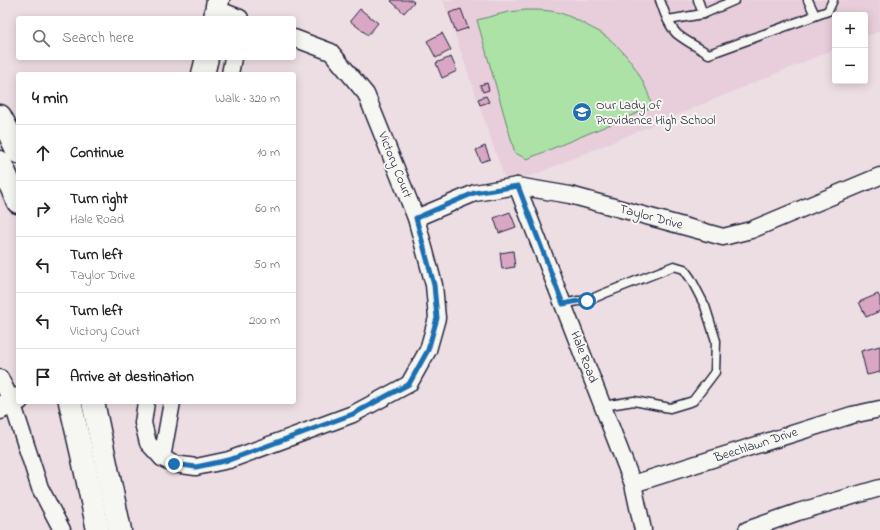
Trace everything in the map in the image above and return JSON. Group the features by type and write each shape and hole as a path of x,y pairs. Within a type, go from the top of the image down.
{"main road":[{"path":"204,72 207,60"},
{"path":"0,116 16,148"},
{"path":"0,162 16,198"},
{"path":"70,404 98,530"},
{"path":"93,404 120,530"}],"street":[{"path":"216,9 235,16"},
{"name":"Victory Court","path":"162,458 174,464 196,467 229,460 353,414 409,384 428,350 437,318 434,285 416,218 366,94 331,52 296,39"},
{"path":"230,72 233,60"},
{"name":"Taylor Drive","path":"416,218 474,193 518,186 570,195 724,237 751,230 880,176"},
{"name":"Hale Road","path":"518,186 634,484 643,530"},
{"path":"0,378 40,488 62,530"},
{"path":"146,404 143,423 148,443 162,458"},
{"path":"162,458 172,404"},
{"name":"Beechlawn Drive","path":"634,484 852,415 880,409"},
{"path":"747,530 798,512 880,488"}],"lane":[{"path":"660,0 668,20 676,33 710,54 828,11 833,0"},
{"path":"698,0 703,14"},
{"path":"668,20 703,14 735,0"},
{"path":"808,0 815,15"},
{"path":"563,304 587,301 674,266 684,269 705,306 716,341 715,372 693,401 670,408 634,401 603,406"}],"shaded area":[{"name":"Our Lady of Providence High School","path":"443,0 880,0 880,31 868,36 868,12 832,12 832,50 531,176 504,177"}],"green space":[{"path":"526,10 560,13 604,35 620,49 634,67 645,87 652,107 527,159 515,153 477,20 508,12"}],"building":[{"path":"411,0 414,2 404,13 391,1"},
{"path":"360,9 378,23 368,35 350,21"},
{"path":"461,9 468,28 456,32 449,13"},
{"path":"442,33 451,50 436,58 427,41"},
{"path":"451,57 457,71 442,78 436,63"},
{"path":"487,83 489,90 483,92 480,85"},
{"path":"486,96 489,102 480,105 478,99"},
{"path":"485,146 490,159 481,162 476,150"},
{"path":"510,212 516,227 499,233 494,218"},
{"path":"513,251 515,267 502,269 500,253"},
{"path":"878,294 880,298 880,311 866,317 859,302"},
{"path":"880,346 880,372 867,375 861,351"}],"place":[{"name":"Our Lady of Providence High School","path":"582,112"}],"route":[{"path":"174,464 196,467 229,460 353,414 409,384 428,350 437,318 434,285 416,218 474,193 518,186 563,304 587,301"}]}
